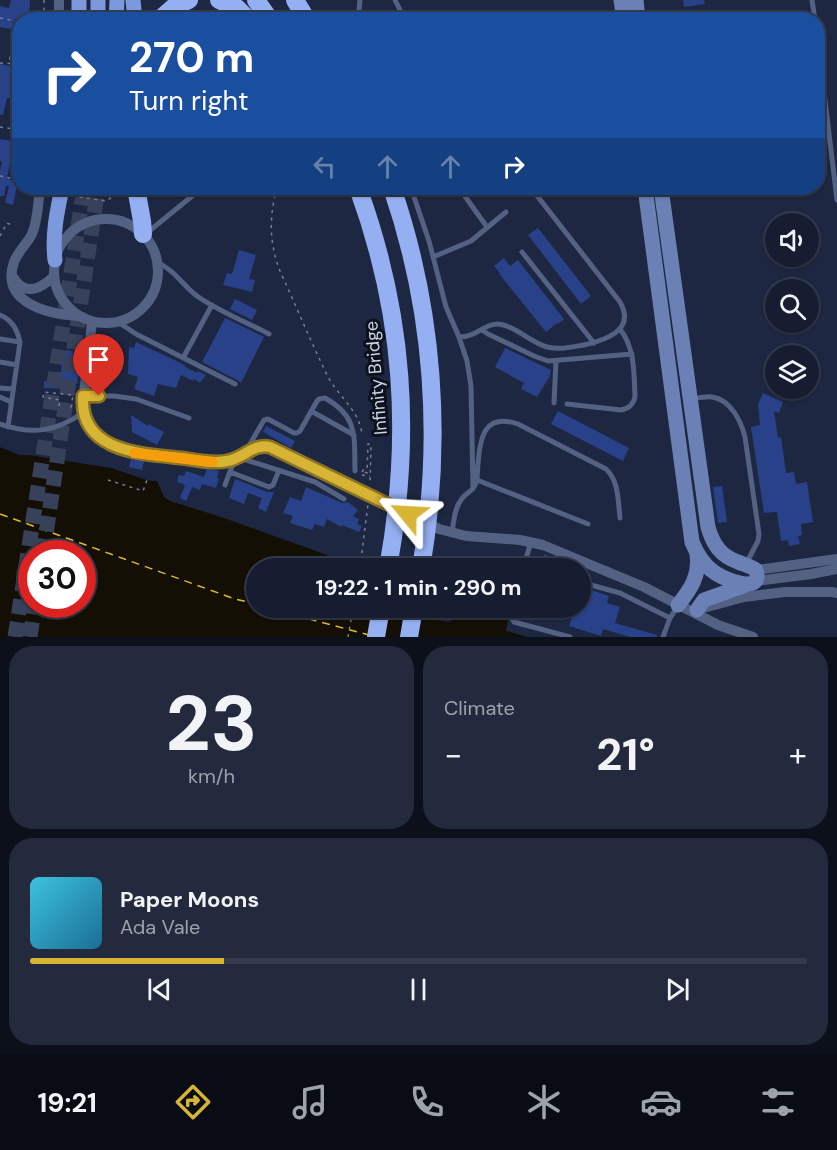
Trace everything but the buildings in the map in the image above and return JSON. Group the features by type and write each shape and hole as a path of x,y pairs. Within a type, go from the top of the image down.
{"highway":[{"path":"168,12 189,0"},
{"path":"219,0 241,12"},
{"path":"137,195 144,235"},
{"name":"Infinity Bridge","path":"360,195 374,236 388,293 398,350 402,437 396,523 390,558"},
{"path":"394,195 408,237 420,290 430,371 431,473 422,558"},
{"path":"376,637 379,618"},
{"path":"409,637 412,618"}],"main road":[{"path":"55,260 54,228 60,195"}],"street":[{"path":"39,195 34,227 15,260 12,271 17,293 28,304 40,309 79,316"},
{"path":"646,195 689,529 697,555 706,566 726,579 837,559"},
{"path":"662,195 711,540 719,551 751,575"},
{"path":"99,219 115,220 130,225 144,235 153,248 158,263 158,279 150,300 139,312 125,320 102,324 79,316 66,305 54,276 55,260 61,246 71,233 99,219"},
{"path":"13,277 18,284 35,289 44,286 54,276"},
{"path":"92,322 83,396 84,410 87,422 107,443 124,450 144,454 218,462 239,457 259,446 270,447 426,524 466,536 531,542 554,549 570,558"},
{"path":"671,392 690,394"},
{"path":"689,609 690,590 696,576 697,555"},
{"path":"689,609 751,575 811,574 837,568"},
{"path":"591,569 644,587 718,625 753,637"},
{"path":"689,609 744,597 785,592 832,591 837,593"}],"lane":[{"path":"825,100 837,200"},
{"path":"144,235 193,195"},
{"path":"413,195 434,257 446,307 467,361 471,386 473,489"},
{"path":"464,195 487,227"},
{"path":"459,337 472,335 492,324 502,324 538,344 563,349 594,343 611,336 620,329 624,318 620,302 536,195"},
{"path":"434,257 466,243 506,212"},
{"path":"522,252 594,343"},
{"path":"158,263 172,272 196,295 269,334"},
{"path":"183,357 212,304"},
{"path":"0,315 13,325 20,342 8,427"},
{"path":"118,322 136,334 235,384"},
{"path":"567,404 621,410 631,406 635,397 632,354 627,339 620,329"},
{"path":"482,330 541,359 556,361 632,354"},
{"path":"0,339 20,342"},
{"path":"554,403 556,361"},
{"path":"0,362 17,365"},
{"path":"0,388 14,389"},
{"path":"690,394 720,400 730,406 742,425 759,534 751,575"},
{"path":"83,396 129,398 189,418"},
{"path":"0,397 11,402"},
{"path":"225,485 239,457 264,420 268,419 297,433 320,399 328,399 349,418 354,435 355,471"},
{"path":"0,424 21,430 48,430 67,423 84,410"},
{"path":"311,411 354,435"},
{"path":"452,533 458,504 473,489 477,480 480,445 485,432 491,424 499,421 508,421 529,430 610,472 616,484 620,518"},
{"path":"239,457 315,482 344,499"},
{"path":"230,472 269,487 274,483 279,470"},
{"path":"477,480 588,524"},
{"path":"528,558 531,542"},
{"path":"591,585 620,593 670,618"},
{"path":"663,637 670,618 689,609"},
{"path":"512,618 514,622 570,637"}],"path":[{"path":"9,63 12,45"},
{"path":"0,63 12,63"},
{"path":"79,195 106,201 113,195"},
{"path":"275,195 271,215 274,256 327,375 359,420 362,436"},
{"path":"0,236 7,223 12,225"},
{"path":"58,406 60,400 43,397 44,392 73,395 71,408 84,410"},
{"path":"364,469 364,472 367,472 368,444 371,444 369,492"},
{"path":"361,465 360,475 370,476"},
{"path":"108,480 143,491 147,480"},
{"path":"361,558 368,502"},
{"path":"348,637 351,618"}],"shaded area":[{"path":"0,447 20,455 112,468 147,480 157,481 164,497 170,501 335,558 246,558 246,618 425,618 449,622 455,618 508,618 506,631 528,637 0,637"}],"pier":[{"path":"0,444 20,452 113,465 147,477 157,478 157,481 147,480 112,468 20,455 0,447"}],"ferry route":[{"path":"0,514 246,602"},
{"path":"305,618 369,635"}],"tunnel":[{"path":"15,637 83,195"},
{"path":"45,540 97,195"},
{"path":"30,637 33,618"}],"slow traffic":[{"path":"134,453 213,462"}],"route":[{"path":"99,396 83,396 87,422 107,443 115,447 134,453 226,462 265,445 408,514"}]}
